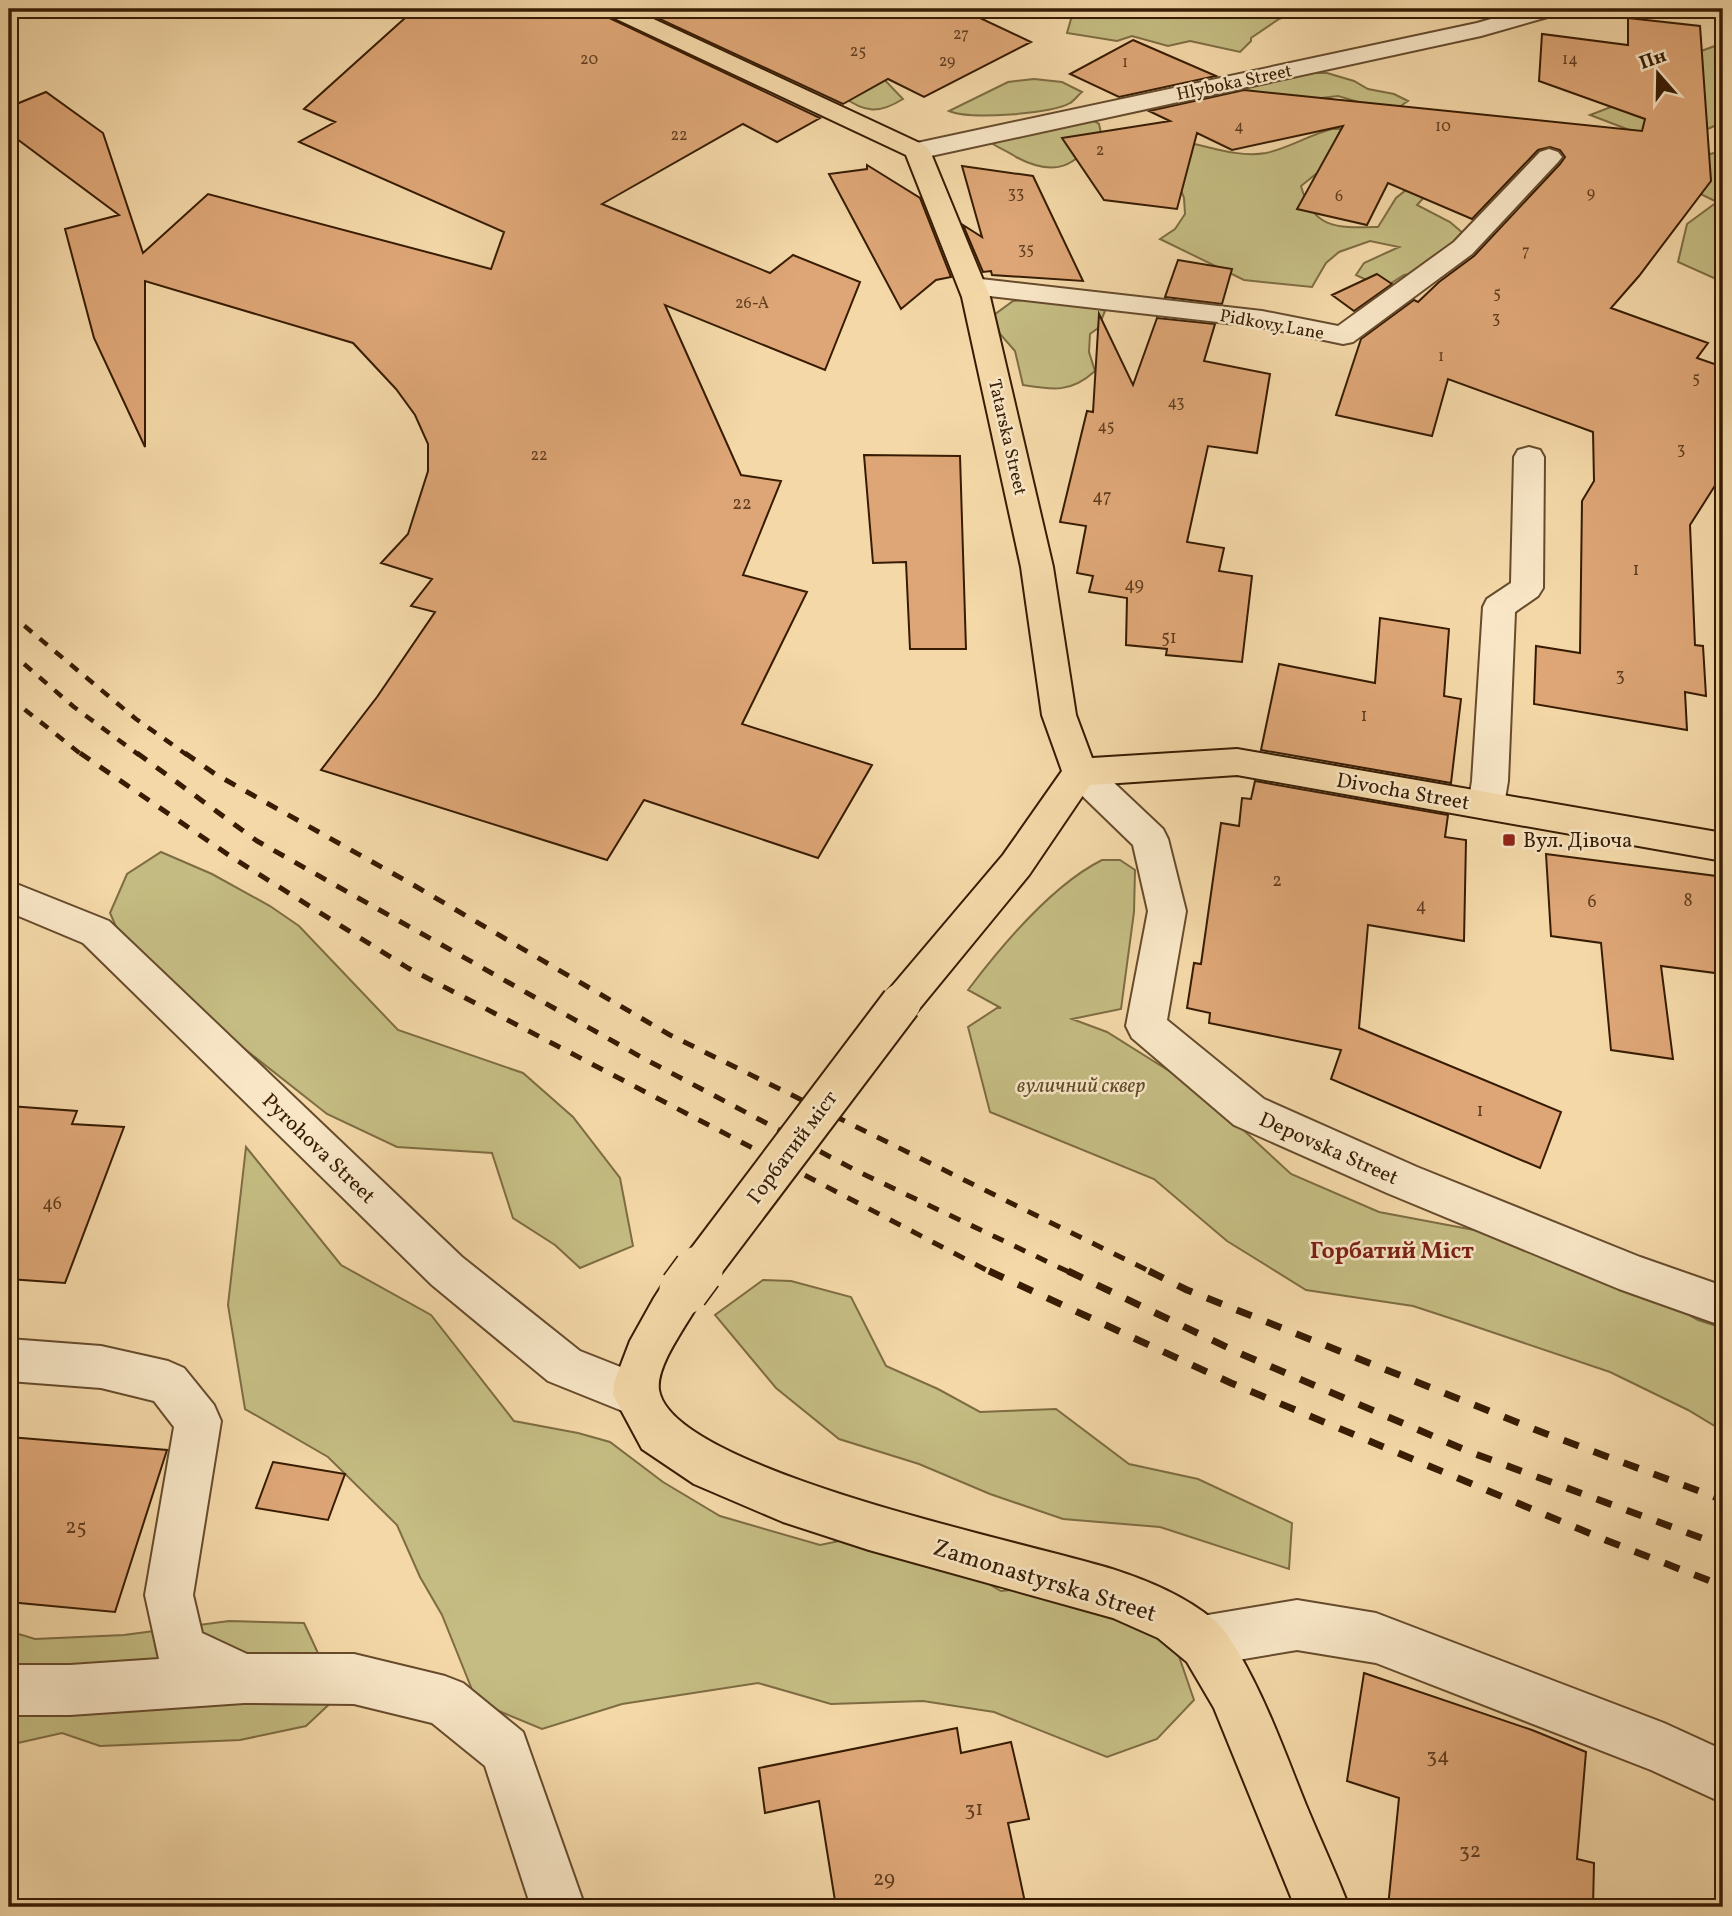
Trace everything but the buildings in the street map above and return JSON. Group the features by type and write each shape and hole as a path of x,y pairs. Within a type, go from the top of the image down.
{"main road":[{"path":"614,9 917,150"},
{"name":"Tatarska Street","path":"917,150 972,286 1037,566 1059,715 1080,772"},
{"name":"Divocha Street","path":"1080,772 1237,762 1723,847"},
{"name":"Горбатий міст","path":"635,1394 644,1359 657,1332 684,1290 901,1003 1016,865 1080,772"},
{"name":"Zamonastyrska Street","path":"635,1394 645,1421 662,1438 710,1466 773,1494 905,1538 1092,1588 1160,1611 1202,1641 1233,1691 1322,1907"}],"street":[{"name":"Hlyboka Street","path":"917,150 1483,19 1550,9"},
{"name":"Pidkovy Lane","path":"972,286 1262,319 1343,336 1463,248 1549,157"},
{"path":"1486,806 1490,781 1499,607 1527,588 1530,457"},
{"name":"Depovska Street","path":"1080,772 1150,839 1167,911 1146,1026 1249,1112 1402,1180 1634,1275 1723,1306"},
{"name":"Pyrohova Street","path":"9,895 96,932 447,1271 564,1366 635,1394"},
{"path":"9,1360 101,1367 168,1383 198,1422 169,1595 180,1648 246,1679"},
{"path":"1202,1641 1297,1625 1376,1638 1664,1749 1723,1777"},
{"path":"9,1690 70,1690 246,1679 354,1679 445,1701 505,1750 558,1907"}],"green space":[{"path":"1088,9 1304,9 1279,19 1251,38 1240,52 1190,41 1168,46 1132,36 1117,41 1067,33 1071,19"},
{"path":"1723,43 1723,122 1688,138 1640,134 1590,115 1611,107 1614,92 1693,54"},
{"path":"1278,73 1327,73 1408,101 1392,112 1338,96 1172,116 1184,98"},
{"path":"879,74 903,99 887,107 872,110 858,106 842,96"},
{"path":"1034,79 1062,82 1082,92 1072,102 1060,107 1029,113 974,115 949,111 1008,82"},
{"path":"1084,115 1099,124 1101,133 1082,154 1063,166 1042,167 1030,163 987,140"},
{"path":"1332,129 1362,129 1341,167 1316,174 1301,186 1312,211 1320,219 1339,226 1378,227 1396,198 1411,186 1427,194 1417,205 1450,222 1464,234 1425,272 1404,275 1379,291 1371,282 1356,275 1364,263 1399,247 1370,241 1339,252 1326,263 1312,287 1244,280 1160,239 1175,229 1185,214 1184,198 1178,182 1181,141 1234,153 1255,154 1274,151"},
{"path":"1723,151 1723,282 1678,262 1687,224 1717,202 1682,185 1683,171 1710,154"},
{"path":"1723,282 1723,302 1717,300"},
{"path":"1045,298 1076,300 1105,311 1098,328 1090,334 1089,352 1095,371 1070,386 1053,389 1023,385 1015,351 1000,334 994,315 1013,301"},
{"path":"161,852 212,874 270,906 299,926 398,1030 523,1073 573,1117 620,1178 633,1246 580,1268 555,1245 513,1218 492,1153 397,1147 327,1114 213,1024 121,938 110,913 127,874"},
{"name":"вуличний сквер","path":"1102,860 1120,860 1135,870 1134,912 1121,1009 1072,1019 1107,1032 1201,1091 1291,1174 1379,1212 1490,1233 1607,1268 1698,1320 1723,1328 1723,1431 1688,1410 1610,1372 1413,1306 1306,1290 1227,1241 1154,1179 990,1112 968,1027 1001,1008 968,990 996,954 1047,900 1083,871"},
{"path":"246,1147 341,1265 431,1315 514,1421 610,1442 663,1482 720,1516 820,1545 873,1534 940,1556 1001,1591 1049,1586 1173,1639 1194,1700 1157,1739 1107,1757 994,1712 923,1701 831,1704 758,1683 622,1704 542,1729 477,1702 442,1615 420,1577 397,1525 328,1457 245,1409 228,1305"},
{"path":"763,1280 791,1281 851,1297 886,1366 938,1389 980,1412 1056,1409 1129,1464 1198,1479 1292,1523 1289,1569 1160,1527 1063,1519 990,1494 919,1464 839,1439 776,1388 715,1315"},
{"path":"229,1621 304,1623 338,1696 306,1726 240,1740 100,1746 62,1733 9,1745 9,1631 35,1639 124,1635"}],"railway":[{"path":"9,613 136,719 187,755"},
{"path":"9,651 74,707 139,755"},
{"path":"9,697 82,755"},
{"path":"80,753 233,858 408,968 992,1273"},
{"path":"137,753 257,841 641,1057 857,1171 1071,1273"},
{"path":"185,753 215,774 410,883 670,1035 1153,1273"},
{"path":"989,1271 1231,1383 1608,1541 1723,1586"},
{"path":"1068,1271 1239,1353 1470,1452 1723,1546"},
{"path":"1149,1271 1153,1273"},
{"path":"1153,1273 1187,1290 1544,1433 1723,1500"}],"place":[{"name":"Вул. Дівоча","path":"1509,840"}],"district":[{"name":"Горбатий Міст","path":"1392,1250"}]}
